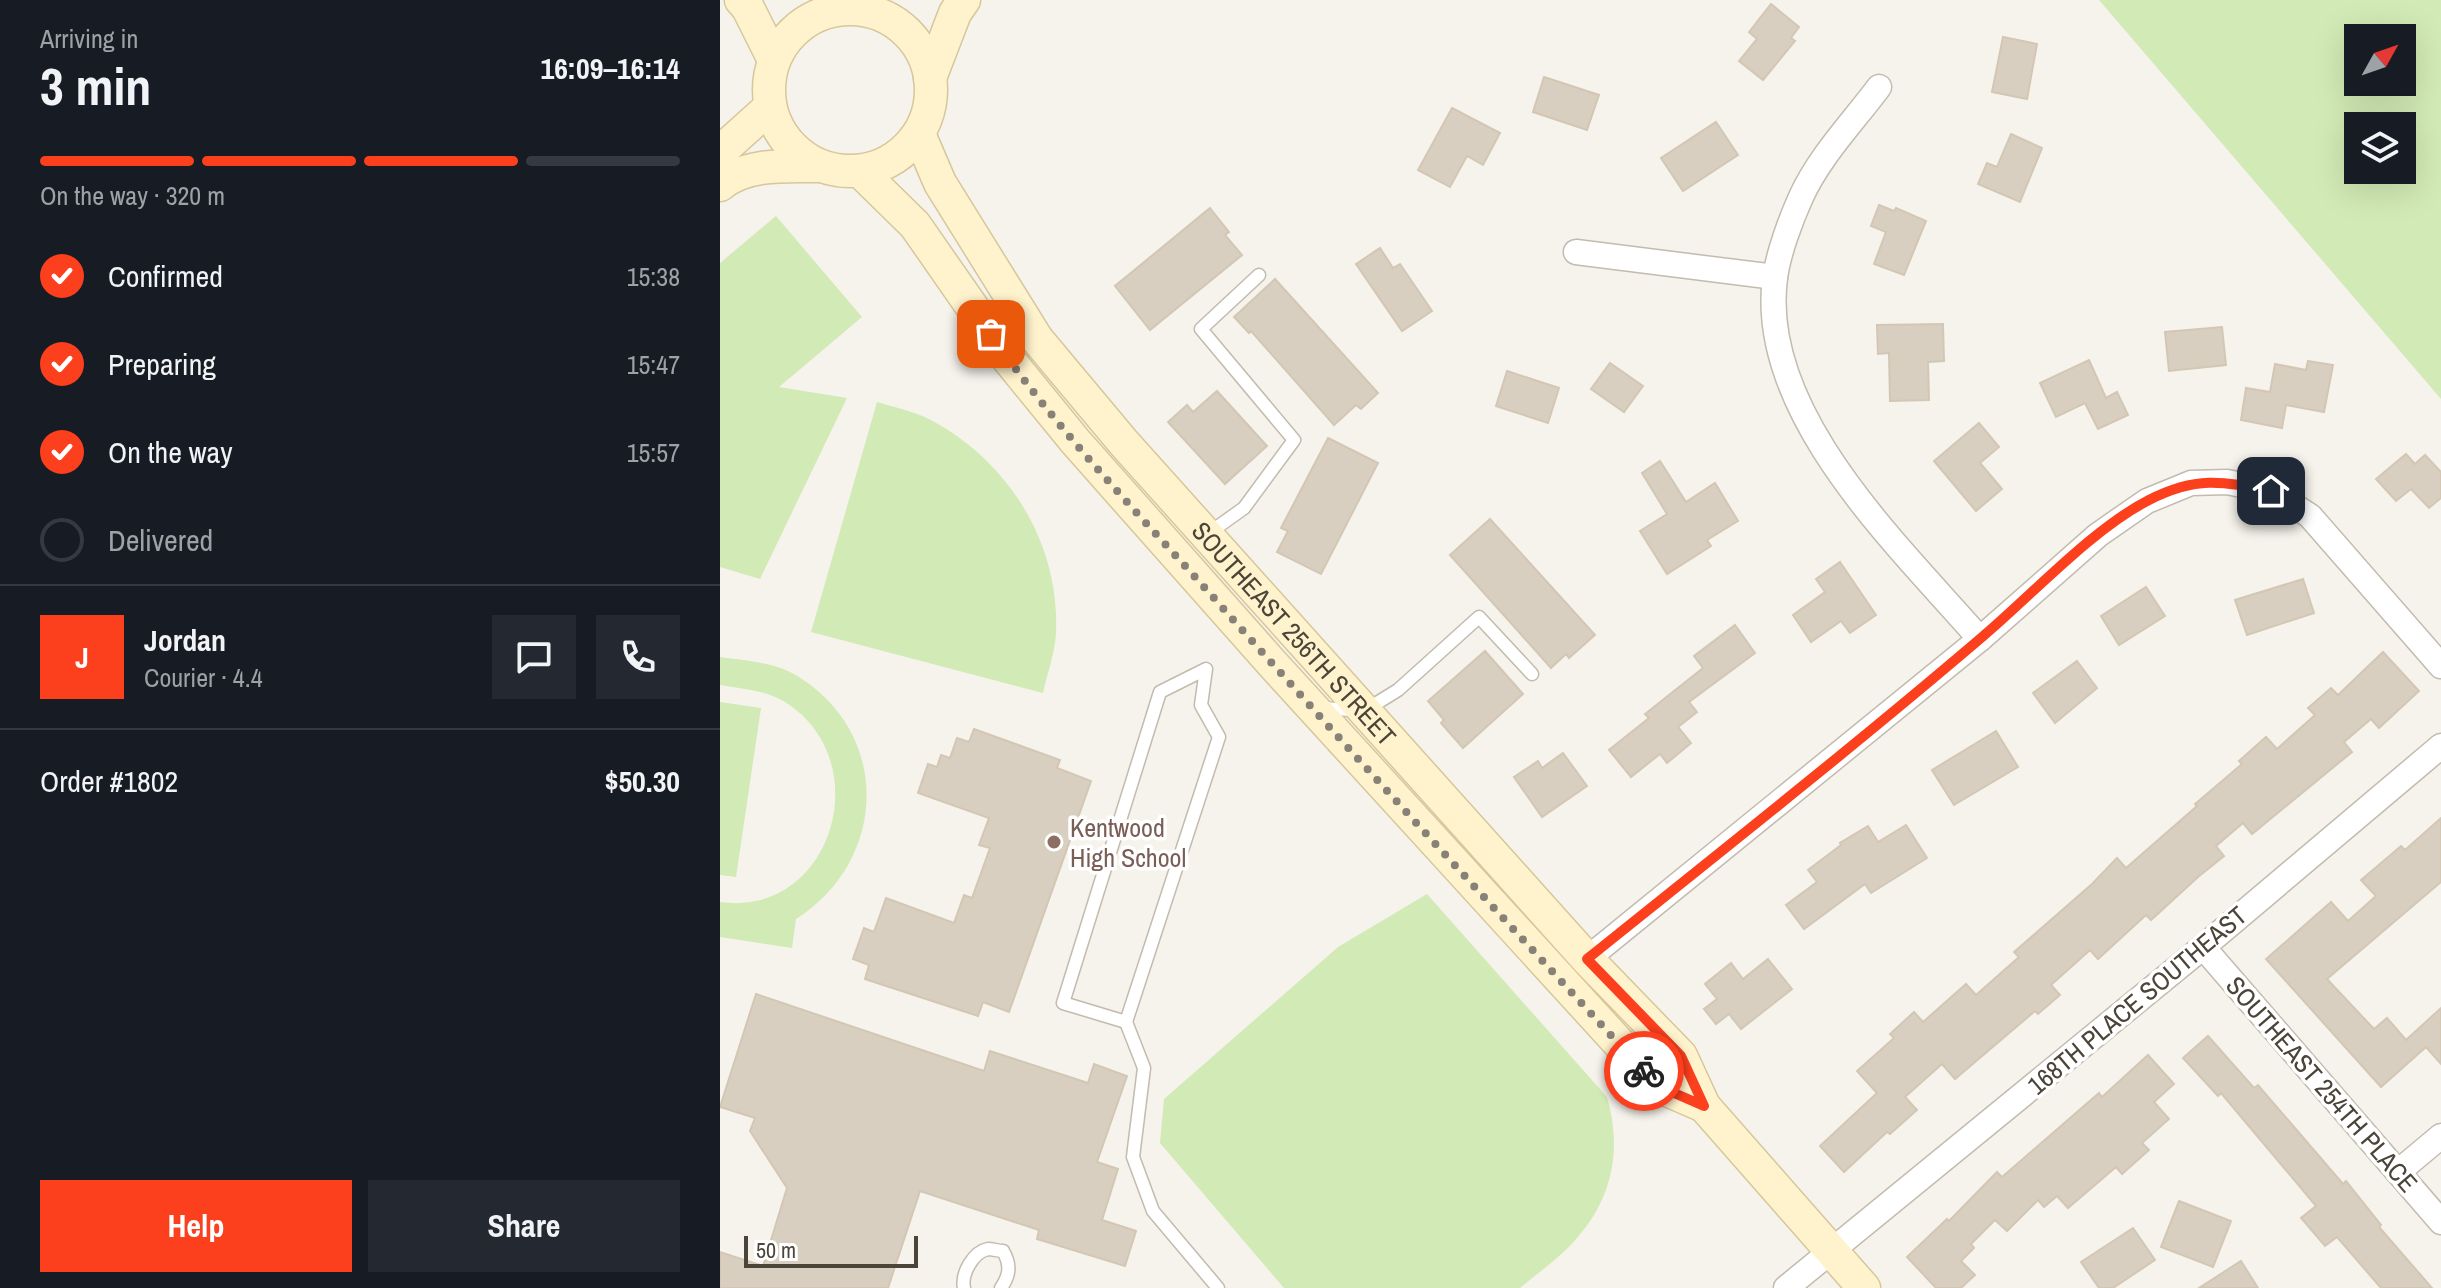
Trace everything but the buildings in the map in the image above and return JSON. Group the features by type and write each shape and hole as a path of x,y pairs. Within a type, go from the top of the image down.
{"main road":[{"path":"741,0 774,60"},
{"path":"930,78 955,13 964,0"},
{"path":"824,5 859,9 897,8 907,32 922,53 930,78 931,98 919,134 904,152 884,165 861,172 840,172 819,166 796,152 779,132 770,107 768,83 774,60 787,37 824,5"},
{"path":"720,152 770,107"},
{"name":"SOUTHEAST 256TH STREET","path":"919,134 940,183 1037,339 1124,443 1364,711 1587,959 1681,1056 1704,1106 1864,1288"},
{"path":"720,185 751,170 819,166"},
{"name":"SOUTHEAST 256TH STREET","path":"861,172 915,225 1009,360 1075,441 1308,703 1658,1086 1704,1106"},
{"path":"1154,531 1189,538 1206,535"}],"street":[{"path":"1879,87 1801,195 1775,277 1774,314 1778,346 1800,407 1847,485 1980,639"},
{"path":"1576,252 1775,277"},
{"path":"1587,959 1980,639 2098,535 2147,501 2191,483 2227,482 2271,491 2310,516 2441,666"},
{"name":"168TH PLACE SOUTHEAST","path":"1786,1288 2203,947 2441,746"},
{"name":"SOUTHEAST 254TH PLACE","path":"2203,947 2441,1222"},
{"path":"2398,1172 2441,1136"}],"lane":[{"path":"1206,535 1244,508 1294,440 1201,329 1259,275"},
{"path":"1308,703 1327,709 1364,711 1398,690 1479,617 1532,674"},
{"path":"1126,1022 1063,1003 1160,692 1206,669 1201,705 1219,737 1126,1022 1144,1068 1133,1157 1153,1211 1218,1288"},
{"path":"964,1288 962,1280 969,1265 976,1254 988,1249 1003,1251 1009,1262 1008,1277 1001,1288"}],"green space":[{"path":"2099,0 2441,0 2441,399"},
{"path":"776,216 862,317 779,387 847,398 760,579 720,567 720,263"},
{"path":"877,402 923,416 957,436 983,457 1024,508 1049,567 1055,600 1055,641 1043,693 811,632"},
{"path":"720,657 773,666 802,679 832,704 852,734 864,767 866,800 861,834 847,866 826,895 796,919 792,948 720,937 720,902 759,900 791,886 815,861 830,830 835,795 830,760 814,728 785,702 762,692 720,685"},
{"path":"720,702 761,708 736,877 720,875"},
{"path":"1427,894 1607,1097 1614,1153 1606,1189 1589,1223 1577,1238 1520,1288 1284,1288 1160,1143 1164,1099 1338,947"}],"way so far":[{"path":"991,334 1075,441 1240,628 1644,1071"}],"place":[{"name":"Kentwood High School","path":"1054,842"}],"route":[{"path":"1644,1071 1658,1086 1704,1106 1681,1056 1587,959 1980,639 2098,535 2147,501 2191,483 2227,482 2271,491"}]}
